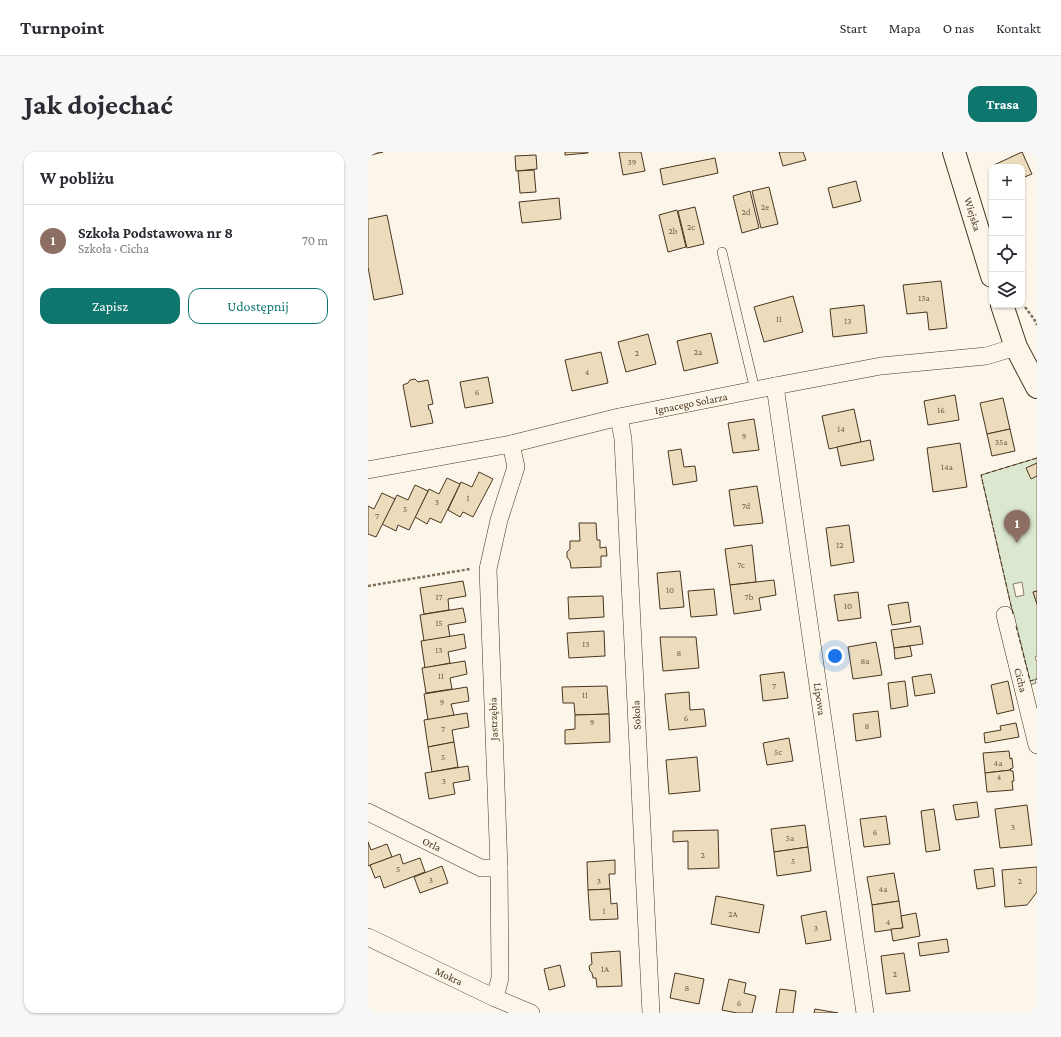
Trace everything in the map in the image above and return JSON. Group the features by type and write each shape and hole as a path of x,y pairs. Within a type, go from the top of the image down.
{"street":[{"name":"Wiejska","path":"954,152 991,272"},
{"path":"1003,308 1016,347 1037,388"},
{"name":"Ignacego Solarza","path":"368,470 511,444 619,418 775,386 881,366 986,356 1016,347"},
{"name":"Lipowa","path":"775,386 865,1013"},
{"name":"Sokola","path":"619,418 623,439 651,1013"},
{"name":"Jastrzębia","path":"495,998 500,978 499,868 488,569 499,520 516,467 511,444"},
{"name":"Cicha","path":"1005,615 1037,745"},
{"name":"Orla","path":"368,812 481,868 499,868"},
{"name":"Mokra","path":"368,937 495,998 531,1013"}],"lane":[{"path":"722,252 755,390"}],"path":[{"path":"1025,306 1037,325"},
{"path":"368,586 470,569 488,569"}],"green space":[{"path":"1037,458 1037,591 1033,592 1037,604 1037,656 1035,657 1037,662 1037,679 1035,679 1036,683 1030,685 1030,681 981,475","holes":["1022,582 1024,595 1016,597 1013,584"]}],"building":[{"path":"370,152 383,152 371,155"},
{"path":"565,152 588,152 588,153 565,155"},
{"path":"619,152 641,152 645,171 623,175"},
{"path":"779,152 803,152 806,160 783,166"},
{"path":"1022,152 1032,174 1025,177 1025,164 996,164"},
{"path":"536,155 537,169 516,171 515,156"},
{"path":"715,158 718,173 663,185 660,169"},
{"path":"534,170 536,192 520,193 518,171"},
{"path":"856,181 861,201 833,208 828,188"},
{"path":"769,187 778,224 761,228 752,191"},
{"path":"750,191 759,228 742,233 733,196"},
{"path":"559,198 561,219 522,223 519,202"},
{"path":"695,207 704,244 687,248 678,211"},
{"path":"677,210 686,247 668,252 659,215"},
{"path":"387,215 403,294 374,300 368,267 368,219"},
{"path":"941,281 947,328 929,330 927,312 907,314 903,285"},
{"path":"793,296 803,332 764,342 754,307"},
{"path":"864,305 867,333 833,337 830,309"},
{"path":"711,333 718,363 684,371 677,341"},
{"path":"648,334 656,364 626,372 618,342"},
{"path":"601,352 608,383 572,391 565,360"},
{"path":"488,377 493,403 465,408 460,382"},
{"path":"415,379 418,382 428,380 433,404 428,405 433,423 411,427 403,385 408,383 410,380"},
{"path":"955,395 959,420 928,425 924,401"},
{"path":"1003,398 1010,429 987,434 980,403"},
{"path":"854,409 861,442 829,449 822,416"},
{"path":"754,419 759,450 733,453 728,423"},
{"path":"1010,429 1015,451 992,456 987,434"},
{"path":"870,440 874,460 841,466 837,447"},
{"path":"960,443 967,487 933,492 927,448"},
{"path":"681,449 684,467 695,466 697,481 673,485 668,451"},
{"path":"1037,463 1037,476 1031,479 1026,468"},
{"path":"479,472 493,479 473,517 463,512 460,517 448,510 461,482 472,487"},
{"path":"447,478 460,484 441,523 430,518 427,524 415,517 429,489 439,494"},
{"path":"415,485 428,491 409,530 398,525 396,531 382,524 397,495 408,500"},
{"path":"757,486 763,523 734,526 729,490"},
{"path":"382,493 395,499 376,537 368,534 368,506 374,509"},
{"path":"579,523 596,523 597,540 600,540 600,548 606,547 607,556 601,556 601,567 571,568 570,561 567,557 567,552 570,549 570,541 580,541"},
{"path":"849,525 854,562 831,566 826,528"},
{"path":"752,545 756,582 730,585 725,549"},
{"path":"680,571 684,607 660,609 657,573"},
{"path":"774,580 776,595 759,598 761,610 734,614 730,585"},
{"path":"463,581 466,596 448,599 449,610 424,614 420,588"},
{"path":"714,589 717,615 691,617 688,591"},
{"path":"1037,591 1037,604 1033,592"},
{"path":"858,592 861,618 838,621 834,595"},
{"path":"603,596 604,617 569,619 568,597"},
{"path":"908,602 911,622 892,625 888,605"},
{"path":"463,608 466,622 448,625 450,637 424,641 420,615"},
{"path":"920,626 923,644 894,648 891,630"},
{"path":"604,631 605,656 569,658 567,633"},
{"path":"464,634 466,648 448,652 450,663 425,668 421,641"},
{"path":"660,637 696,637 699,668 663,671"},
{"path":"876,642 882,675 853,679 848,647"},
{"path":"910,646 912,656 895,659 894,648"},
{"path":"465,661 467,674 450,678 452,689 426,693 422,668"},
{"path":"784,672 788,698 763,701 760,675"},
{"path":"931,674 935,693 915,696 912,677"},
{"path":"905,681 908,706 891,709 888,683"},
{"path":"1008,681 1014,710 997,714 991,685"},
{"path":"607,686 609,714 575,715 574,703 563,703 562,687"},
{"path":"467,687 469,701 451,704 454,715 428,720 424,694"},
{"path":"689,692 690,710 704,709 706,726 669,730 665,694"},
{"path":"878,711 881,737 856,741 853,714"},
{"path":"467,713 469,727 452,730 454,742 428,747 424,720"},
{"path":"609,714 610,742 565,744 565,730 575,729 575,715"},
{"path":"1016,723 1019,737 985,743 984,733 1001,730 1000,726"},
{"path":"789,738 793,761 767,765 763,743"},
{"path":"454,742 458,767 432,772 428,747"},
{"path":"1009,751 1010,759 1012,758 1013,768 1010,769 1011,770 985,773 983,753"},
{"path":"697,757 700,791 669,794 666,760"},
{"path":"468,766 470,780 453,783 455,794 429,799 425,773"},
{"path":"1013,771 1014,781 1012,781 1013,790 987,792 985,773"},
{"path":"977,802 979,817 956,820 953,805"},
{"path":"1027,805 1032,845 1000,848 995,809"},
{"path":"934,809 940,850 926,852 921,811"},
{"path":"886,816 890,844 864,847 860,819"},
{"path":"805,825 808,847 774,852 771,829"},
{"path":"718,830 719,868 688,869 688,841 673,842 673,831"},
{"path":"368,842 371,850 387,844 392,857 368,866"},
{"path":"808,847 811,871 777,876 774,852"},
{"path":"400,854 403,864 420,858 425,872 384,888 380,876 375,878 370,865"},
{"path":"615,860 615,874 609,874 610,889 588,890 587,862"},
{"path":"442,866 448,883 420,893 414,877"},
{"path":"1037,867 1037,892 1027,905 1005,907 1002,870"},
{"path":"993,868 995,886 977,889 974,870"},
{"path":"894,873 899,901 872,905 867,877"},
{"path":"610,889 611,904 617,903 618,919 590,920 588,890"},
{"path":"716,896 764,905 759,933 711,924"},
{"path":"899,901 903,928 875,932 872,905"},
{"path":"826,911 831,940 806,944 801,916"},
{"path":"916,913 920,936 893,941 891,929 903,928 901,916"},
{"path":"947,939 949,952 920,956 918,943"},
{"path":"620,951 622,986 597,987 596,978 593,978 589,966 592,964 591,953"},
{"path":"904,953 910,991 886,994 881,956"},
{"path":"560,965 565,986 549,990 544,969"},
{"path":"675,973 704,979 699,1004 670,998"},
{"path":"729,979 746,983 744,993 756,996 752,1013 737,1013 722,1010"},
{"path":"780,989 796,991 793,1013 776,1013"},
{"path":"815,1009 838,1013 814,1013"}],"fence":[{"path":"1013,614 981,475 1037,458"},
{"path":"1016,626 1030,681 1037,679"}],"place":[{"name":"Szkoła Podstawowa nr 8","path":"1017,543"}]}
